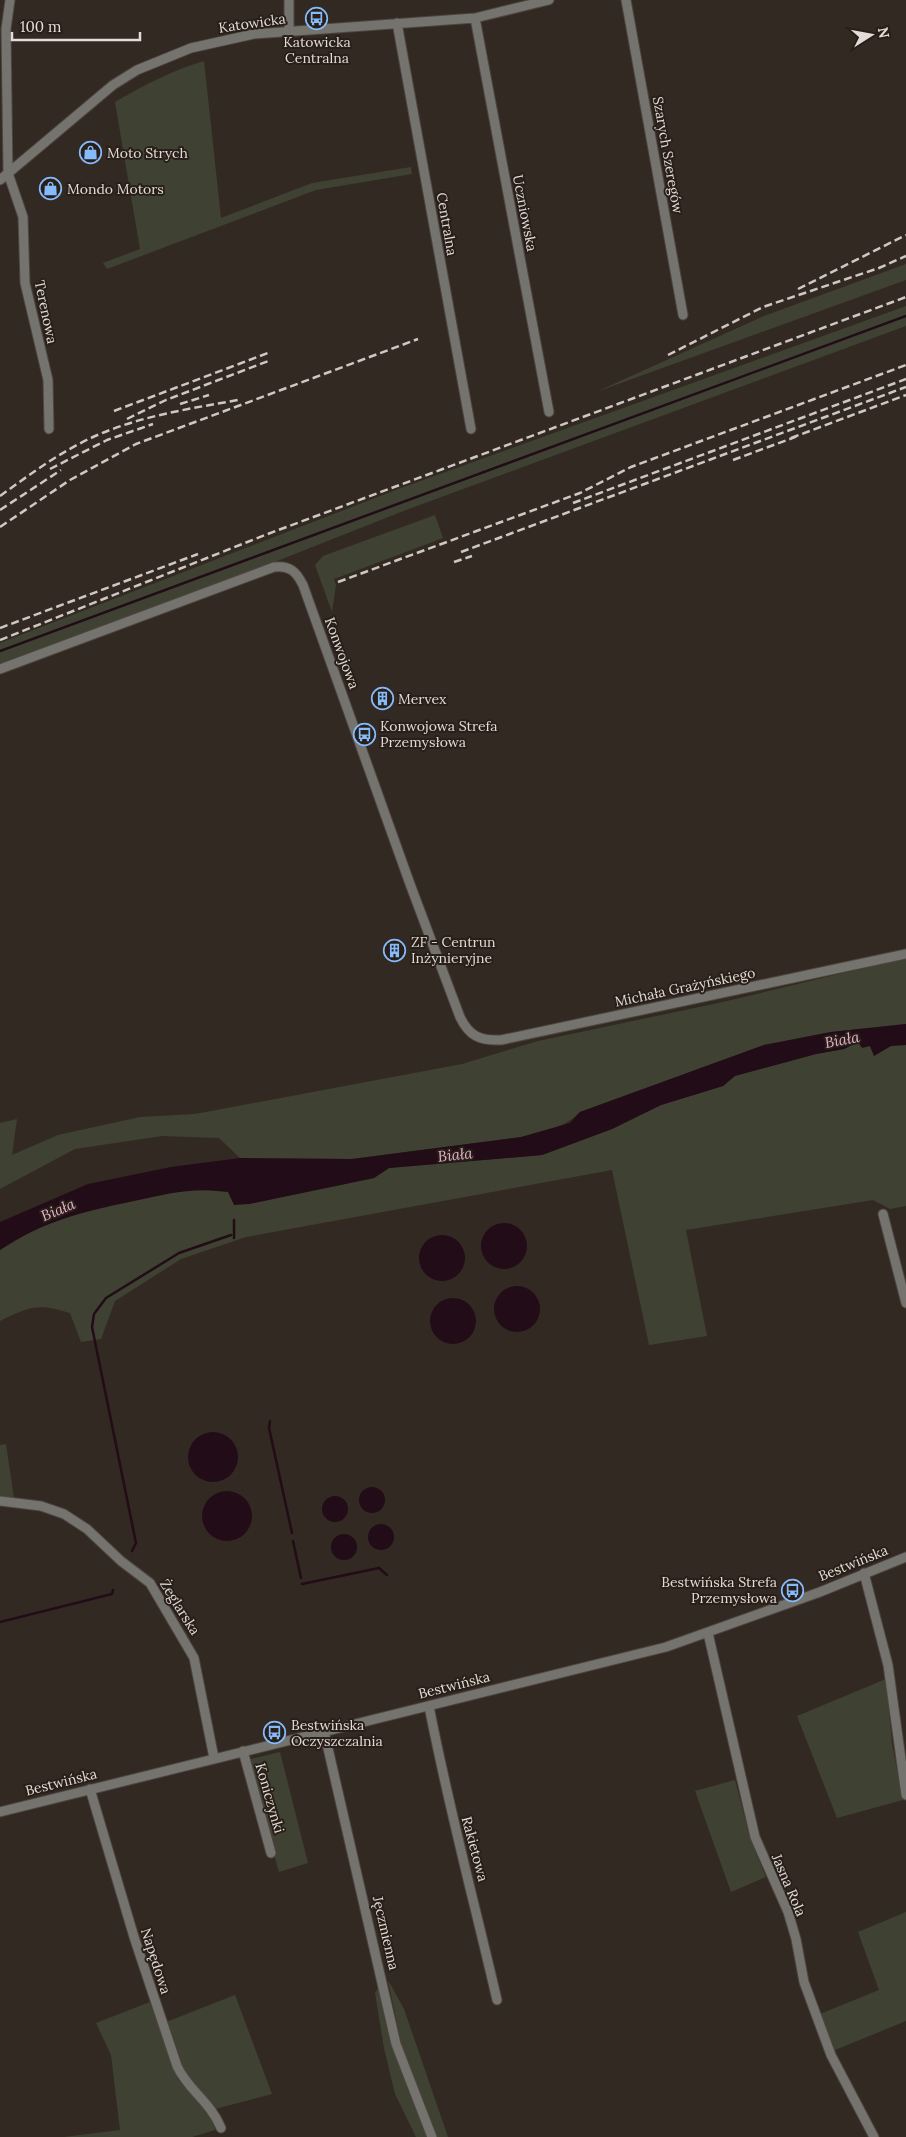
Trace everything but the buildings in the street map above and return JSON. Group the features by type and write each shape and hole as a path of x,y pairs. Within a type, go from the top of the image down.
{"street":[{"name":"Terenowa","path":"10,0 6,29 8,173 23,218 25,283 48,380 49,429"},
{"path":"289,0 289,31"},
{"name":"Katowicka","path":"0,180 112,86 137,70 173,54 211,43 254,34 475,18 549,0"},
{"name":"Szarych Szeregów","path":"626,0 683,315"},
{"name":"Uczniowska","path":"475,18 549,412"},
{"name":"Centralna","path":"397,23 471,429"},
{"name":"Konwojowa","path":"0,669 274,567 282,566 292,569 298,575 303,585 414,895 460,1017 466,1030 474,1036"},
{"name":"Michała Grażyńskiego","path":"474,1036 486,1040 500,1040 904,954"},
{"path":"883,1214 906,1303"},
{"name":"Żeglarska","path":"0,1501 41,1506 64,1514 87,1529 121,1561 150,1583 194,1658 214,1758"},
{"name":"Bestwińska","path":"0,1812 666,1647 708,1633 906,1557"},
{"path":"864,1573 888,1665 906,1795"},
{"name":"Jasna Rola","path":"708,1633 755,1837 788,1912 796,1939 804,1982 831,2055 874,2137"},
{"name":"Rakietowa","path":"429,1706 450,1812 470,1881 497,2000"},
{"name":"Jęczmienna","path":"324,1731 396,2044 432,2137"},
{"name":"Koniczynki","path":"243,1751 272,1853"},
{"name":"Napędowa","path":"90,1789 134,1937 176,2066 183,2077 208,2104 221,2128"}],"green space":[{"path":"204,61 221,218 312,183 411,167 412,174 316,190 107,269 103,263 140,249 115,102 147,84"},
{"path":"906,264 906,280 596,392 764,316"},
{"path":"906,306 906,326 406,510 272,563 0,664 0,643 401,488"},
{"path":"435,515 443,538 334,579 336,585 332,612 315,565 323,556"},
{"path":"906,958 906,1024 831,1032 764,1045 580,1112 567,1122 553,1129 521,1137 352,1159 240,1158 219,1138 162,1136 75,1149 0,1189 0,1123 17,1119 12,1155 58,1135 140,1117 195,1114 462,1064 538,1041 723,1002"},
{"path":"858,1042 870,1046 874,1056 891,1045 906,1045 906,1206 890,1209 873,1200 686,1230 707,1336 649,1345 612,1170 246,1237 181,1259 115,1301 101,1339 81,1342 70,1313 50,1308 27,1309 0,1321 0,1250 39,1227 66,1216 189,1189 228,1192 249,1204 374,1178 389,1168 542,1155 612,1129 661,1105 723,1086 734,1076 816,1054 844,1049"},
{"path":"6,1444 14,1498 0,1496 0,1445"},
{"path":"886,1679 892,1744 903,1800 837,1818 797,1716"},
{"path":"280,1752 308,1863 279,1872 247,1760"},
{"path":"735,1780 750,1838 766,1877 731,1892 695,1791"},
{"path":"906,1912 906,2021 835,2050 820,2014 879,1990 858,1932"},
{"path":"388,1980 404,2009 448,2137 436,2137 401,2043"},
{"path":"380,1986 429,2137 416,2137 395,2094 384,2048 375,1993"},
{"path":"235,1995 272,2094 215,2109 180,2067 166,2022"},
{"path":"150,2002 178,2080 198,2099 211,2117 215,2130 192,2137 64,2137 120,2130 111,2055 96,2023"}],"water":[{"name":"Biała","path":"906,1024 906,1045 891,1046 874,1056 870,1046 862,1048 858,1042 844,1049 816,1054 735,1076 723,1086 661,1105 612,1129 542,1155 389,1168 374,1178 249,1204 234,1205 228,1192 202,1190 169,1194 98,1209 64,1219 31,1232 0,1250 0,1222 88,1184 171,1167 240,1158 352,1159 521,1137 570,1123 580,1112 764,1045 831,1032"},
{"path":"500,1223 508,1223 517,1227 523,1233 527,1246 523,1259 517,1265 508,1269 500,1269 491,1265 485,1259 481,1250 481,1242 485,1233 491,1227"},
{"path":"438,1235 446,1235 455,1239 461,1245 465,1258 461,1271 455,1277 446,1281 438,1281 429,1277 423,1271 419,1262 419,1254 423,1245 429,1239"},
{"path":"517,1286 530,1290 536,1296 540,1309 536,1322 530,1328 517,1332 504,1328 498,1322 494,1309 498,1296 504,1290"},
{"path":"449,1298 457,1298 466,1302 472,1308 476,1321 472,1334 466,1340 457,1344 449,1344 440,1340 434,1334 430,1325 430,1317 434,1308 440,1302"},
{"path":"213,1432 223,1434 231,1439 236,1447 238,1457 236,1467 231,1475 223,1480 213,1482 203,1480 195,1475 190,1467 188,1457 190,1447 195,1439 203,1434"},
{"path":"372,1487 381,1491 385,1500 381,1509 372,1513 363,1509 359,1500 363,1491"},
{"path":"227,1491 241,1495 248,1502 252,1516 248,1530 241,1537 227,1541 213,1537 206,1530 202,1516 206,1502 213,1495"},
{"path":"335,1496 344,1500 348,1509 344,1518 335,1522 326,1518 322,1509 326,1500"},
{"path":"381,1524 390,1528 394,1537 390,1546 381,1550 372,1546 368,1537 372,1528"},
{"path":"344,1534 353,1538 357,1547 353,1556 344,1560 335,1556 331,1547 335,1538"}],"waterway":[{"path":"0,651 906,316"},
{"path":"234,1220 234,1238"},
{"path":"132,1551 136,1543 92,1327 94,1314 106,1298 179,1253 231,1235"},
{"path":"270,1421 269,1428 292,1533"},
{"path":"293,1541 301,1578"},
{"path":"302,1584 379,1568 387,1575"},
{"path":"0,1622 112,1594 113,1590"}],"railway":[{"path":"798,289 906,235"},
{"path":"668,355 763,307 879,268 906,256"},
{"path":"0,640 265,535 906,297"},
{"path":"0,527 70,480 136,444 418,339"},
{"path":"114,411 268,353"},
{"path":"127,419 166,400 271,360"},
{"path":"338,582 580,493 631,467 906,365"},
{"path":"573,503 906,379"},
{"path":"461,552 906,387"},
{"path":"180,404 209,395"},
{"path":"791,438 906,395"},
{"path":"0,496 37,469 77,445 115,428 155,416 238,400"},
{"path":"50,469 107,440 153,424"},
{"path":"733,460 798,436"},
{"path":"0,510 61,470"},
{"path":"0,628 198,554"},
{"path":"454,562 472,556"}],"place":[{"name":"Katowicka Centralna","path":"317,19"},
{"name":"Moto Strych","path":"91,153"},
{"name":"Mondo Motors","path":"51,189"},
{"name":"Mervex","path":"382,699"},
{"name":"Konwojowa Strefa Przemysłowa","path":"364,734"},
{"name":"ZF - Centrun Inżynieryjne","path":"395,950"},
{"name":"Bestwińska Strefa Przemysłowa","path":"793,1590"},
{"name":"Bestwińska Oczyszczalnia","path":"275,1733"}]}
